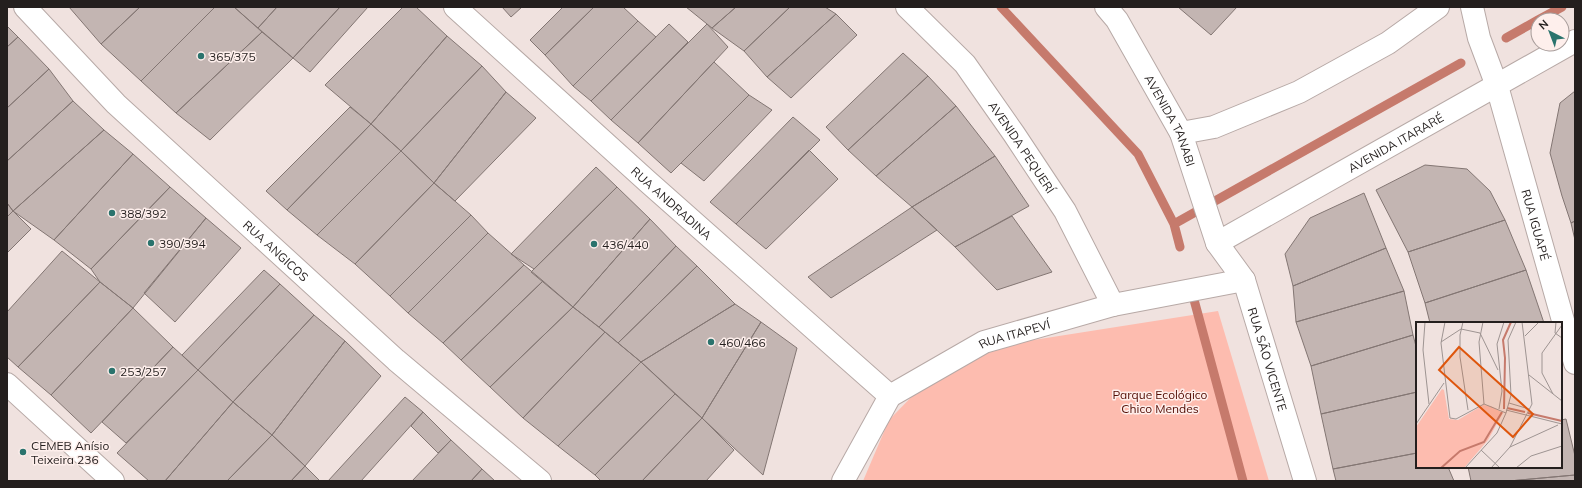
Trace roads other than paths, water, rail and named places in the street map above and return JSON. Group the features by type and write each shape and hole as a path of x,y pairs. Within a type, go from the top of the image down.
{"street":[{"name":"RUA ANGICOS","path":"25,7 116,104 396,360 540,481"},
{"name":"RUA ANDRADINA","path":"455,7 635,171 890,396"},
{"name":"AVENIDA PEQUERÍ","path":"907,7 965,64 1014,134 1065,211 1113,305"},
{"name":"AVENIDA TANABI","path":"1106,7 1117,20 1181,133 1217,244"},
{"path":"1181,133 1214,127 1299,92 1388,43 1438,7"},
{"name":"RUA IGUAPÉ","path":"1472,7 1479,38 1497,86 1575,363"},
{"name":"AVENIDA ITARARÉ","path":"1217,244 1575,41"},
{"name":"RUA SÃO VICENTE","path":"1217,244 1244,280 1305,481"},
{"name":"RUA ITAPEVÍ","path":"890,396 984,342 1113,305 1244,280"},
{"path":"7,384 113,481"},
{"path":"843,481 890,396"}],"waterway":[{"path":"1001,7 1138,154 1174,224 1180,247"},
{"path":"1553,12 1562,7"},
{"path":"1506,38 1530,24"},
{"path":"1174,224 1461,63"},
{"path":"1193,296 1243,481"}],"place":[{"name":"365/375","path":"201,56"},
{"name":"388/392","path":"112,213"},
{"name":"390/394","path":"151,243"},
{"name":"436/440","path":"594,244"},
{"name":"460/466","path":"711,342"},
{"name":"253/257","path":"112,371"},
{"name":"CEMEB Anísio Teixeira 236","path":"23,452"}],"park label":[{"name":"Parque Ecológico Chico Mendes","path":"1160,401"}]}
